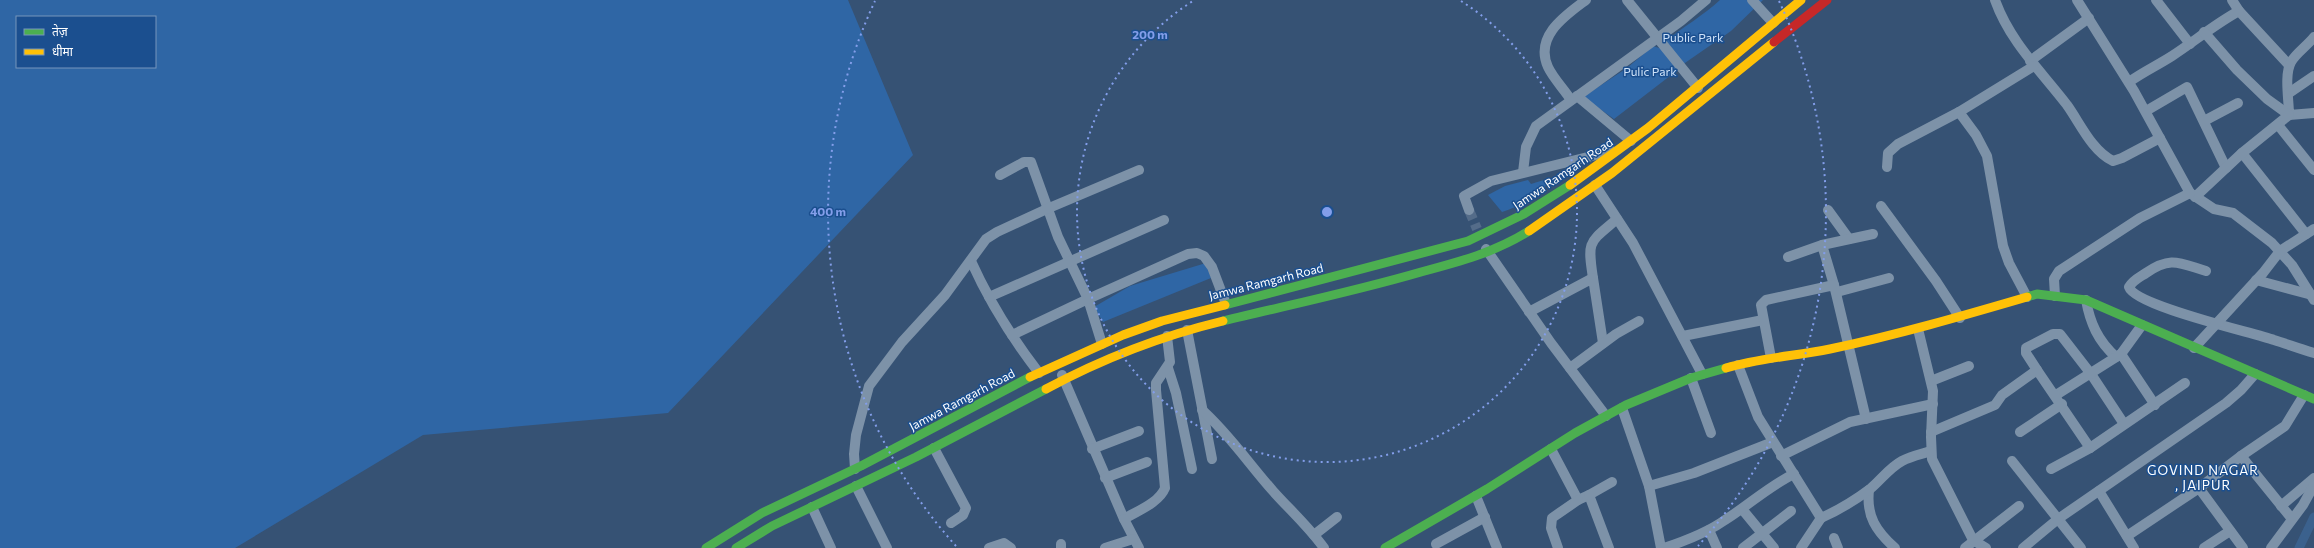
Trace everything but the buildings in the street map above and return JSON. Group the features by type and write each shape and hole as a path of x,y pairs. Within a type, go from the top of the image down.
{"main road":[{"name":"Jamwa Ramgarh Road","path":"706,548 772,508 855,469 1039,372 1102,344 1162,321 1447,248 1479,233 1528,214 1621,149 1698,88 1801,0"},
{"path":"742,546 772,526 934,448 1103,360 1187,330 1394,280 1488,252 1528,232 1595,185 1682,119 1827,0"},
{"path":"1391,547 1476,496 1551,448 1606,416 1691,378 1738,365 1848,345 1918,329 1960,318 2037,294 2086,300 2142,326 2309,397"}],"street":[{"path":"1586,0 1562,18 1548,34 1545,57 1548,67 1574,98 1631,141"},
{"path":"1627,0 1698,88"},
{"path":"1523,172 1526,146 1530,134 1540,122 1657,39 1706,0"},
{"path":"1752,0 1773,23"},
{"path":"1995,0 2015,40 2032,64 2066,104 2106,158 2113,161 2122,158 2160,138"},
{"path":"2077,0 2129,82 2193,195 2214,209 2232,213 2280,251 2292,265 2313,298"},
{"path":"2156,0 2190,44"},
{"path":"2232,0 2239,11 2289,65"},
{"path":"2129,82 2146,69 2168,58 2190,44 2204,32 2239,11"},
{"path":"1887,167 1888,153 1898,144 1958,112 2032,64 2089,18"},
{"path":"2204,32 2238,70 2267,99 2289,115"},
{"path":"2289,115 2289,93 2286,78 2289,65 2314,37"},
{"path":"2289,93 2314,76"},
{"path":"2146,111 2187,87 2226,168"},
{"path":"2204,121 2238,103"},
{"path":"1958,112 1976,135 1987,156 2003,246 2009,263 2027,297"},
{"path":"2055,296 2054,279 2059,271 2140,218 2193,195 2289,115 2314,113"},
{"path":"2278,125 2314,170"},
{"path":"1468,210 1464,196 1491,181 1621,149"},
{"path":"2194,348 2256,280 2280,251 2310,232 2242,153"},
{"path":"1000,175 1024,162 1032,162 1058,237 1088,299 1102,344"},
{"path":"855,469 854,454 856,435 869,386 902,342 945,295 986,239 997,232 1049,208 1139,170"},
{"path":"1595,185 1633,243 1702,374"},
{"path":"1881,206 1936,281 1960,318"},
{"path":"1828,210 1849,239"},
{"path":"1603,343 1589,250 1590,244 1594,238 1617,219"},
{"path":"989,297 1164,220"},
{"path":"1479,233 1488,252 1529,312 1606,416"},
{"path":"1788,257 1822,245 1873,234"},
{"path":"1822,245 1836,288 1866,419"},
{"path":"1012,335 1188,254 1197,253 1204,256 1212,267 1226,304"},
{"path":"971,261 989,297 1012,335 1039,372"},
{"path":"2206,271 2178,263 2163,262 2134,280 2129,287 2133,294 2155,304 2314,354"},
{"path":"1529,312 1593,278"},
{"path":"1771,358 1760,308 1766,300 1889,278"},
{"path":"2256,280 2313,298"},
{"path":"2086,300 2092,326 2106,348 2118,356 2155,405"},
{"path":"1683,336 1763,320"},
{"path":"1570,368 1603,343 1639,321"},
{"path":"2056,395 2118,356 2142,326"},
{"path":"1918,329 1933,391 1931,432 1932,459 1973,540 1986,548"},
{"path":"1187,330 1212,458"},
{"path":"2090,448 2056,395 2037,370 2025,351 2026,348 2056,334 2063,337 2091,374 2124,424"},
{"path":"1124,519 1156,499 1162,494 1165,488 1156,383 1168,368 1170,362 1167,336"},
{"path":"1058,364 1104,478 1133,539 1139,548"},
{"path":"1738,365 1758,417 1821,518"},
{"path":"1931,381 1969,366"},
{"path":"1168,368 1176,394 1192,468"},
{"path":"1931,432 1995,405 2002,395 2037,370"},
{"path":"2023,548 2058,519 2226,403 2241,390 2255,374"},
{"path":"1691,378 1711,433"},
{"path":"2051,470 2090,448 2124,424 2155,405 2185,382"},
{"path":"2127,536 2199,488 2241,456 2285,426 2309,397"},
{"path":"1781,456 1844,425 1933,404"},
{"path":"2020,432 2062,404"},
{"path":"1622,408 1649,486 1662,548 1684,542 1708,530 1742,510 1780,481 1794,474"},
{"path":"1202,410 1224,430 1274,492 1324,548"},
{"path":"1092,449 1139,431"},
{"path":"1649,486 1694,473 1773,442"},
{"path":"934,448 966,508 963,515 951,523"},
{"path":"1551,448 1578,500"},
{"path":"1801,548 1821,518 1842,508 1870,490 1884,477 1890,468 1903,460 1931,451"},
{"path":"2241,456 2292,519"},
{"path":"2012,461 2081,548"},
{"path":"1104,478 1147,462"},
{"path":"2281,506 2314,478"},
{"path":"1558,548 1551,528 1552,518 1578,500 1612,482"},
{"path":"2270,548 2292,519 2314,484"},
{"path":"856,486 887,548"},
{"path":"2199,488 2243,548"},
{"path":"1870,490 1868,500 1872,521 1880,534 1895,548"},
{"path":"2099,491 2134,548"},
{"path":"1589,495 1610,548"},
{"path":"1476,496 1497,548"},
{"path":"812,506 832,548"},
{"path":"1965,548 1976,542 2019,506"},
{"path":"1742,510 1774,548"},
{"path":"1743,548 1791,511"},
{"path":"1436,544 1485,517"},
{"path":"1314,535 1337,518"},
{"path":"1708,530 1716,548"},
{"path":"2204,548 2230,531"},
{"path":"1834,538 1838,548"},
{"path":"1105,548 1133,539"},
{"path":"989,548 1004,543 1011,548"}],"green space":[{"path":"0,0 848,0 913,155 668,413 423,435 235,548 0,548"},
{"name":"Public Park","path":"1720,0 1763,0 1731,31 1682,65 1666,41"},
{"name":"Pulic Park","path":"1653,46 1662,49 1679,69 1614,119 1583,97 1627,68"},
{"path":"1547,179 1549,183 1533,196 1522,204 1502,212 1488,195 1505,186 1528,180 1531,184"},
{"path":"1206,263 1211,278 1103,322 1094,307 1130,286"}],"waterway":[{"path":"2299,548 2314,517"}],"tunnel":[{"path":"1469,210 1477,229"}],"traffic: fast":[{"path":"1225,305 1468,241 1524,214 1570,185"},
{"path":"1223,321 1347,292 1477,256 1504,245 1529,231"},
{"path":"2027,297 2037,294 2086,300 2314,399"},
{"path":"1385,548 1487,489 1575,433 1626,405 1691,378 1726,368"},
{"path":"706,548 762,513 861,466 1030,377"},
{"path":"736,548 772,526 916,457 1046,389"}],"traffic: slow":[{"path":"1570,185 1648,128 1801,0"},
{"path":"1529,231 1612,173 1774,42"},
{"path":"1726,368 1855,344 2027,297"},
{"path":"1030,377 1123,335 1162,321 1225,305"},
{"path":"1046,389 1132,349 1223,321"}],"traffic: jam":[{"path":"1774,42 1827,0"}],"district":[{"name":"GOVIND NAGAR , JAIPUR","path":"2203,478"}]}
